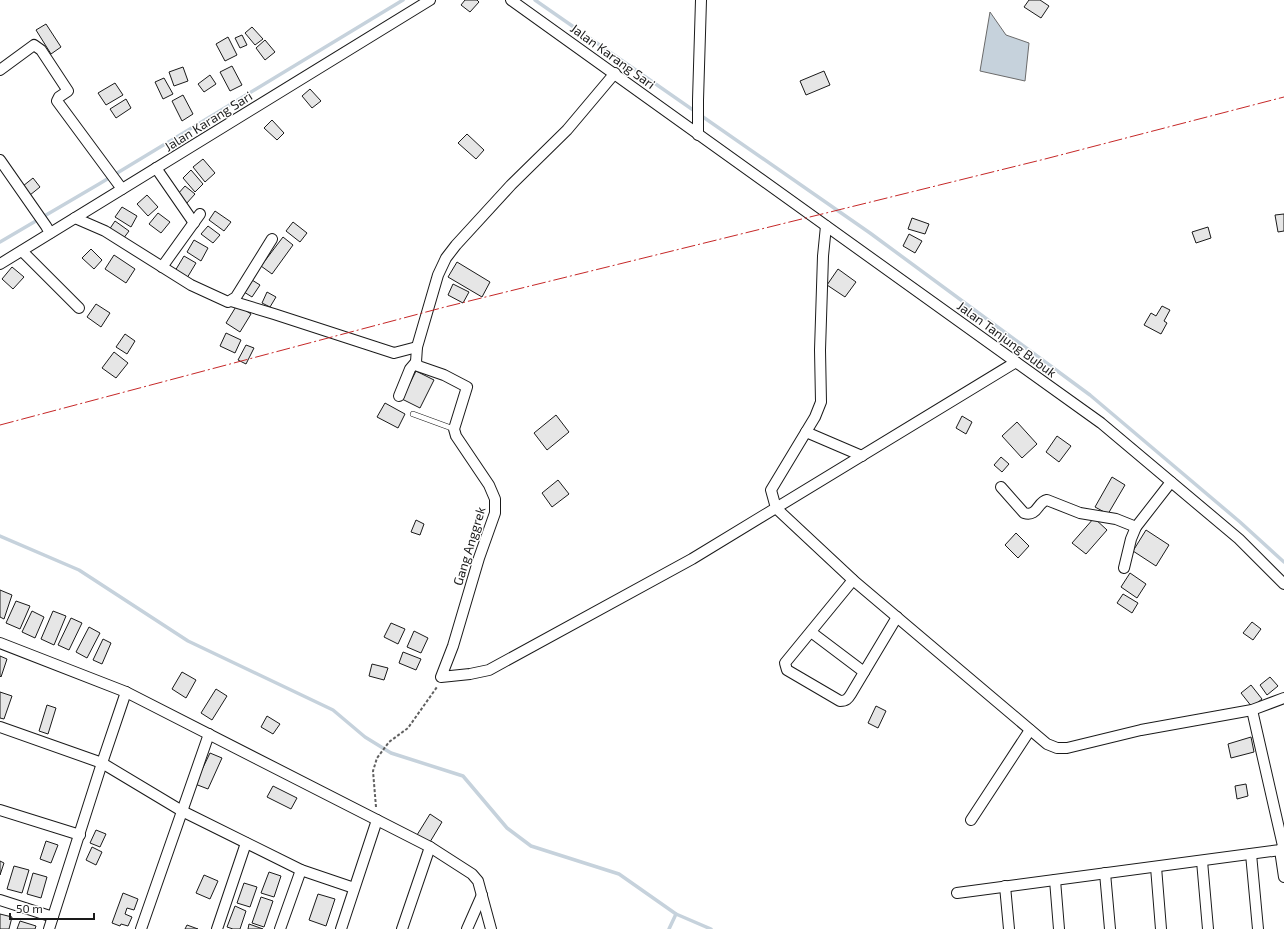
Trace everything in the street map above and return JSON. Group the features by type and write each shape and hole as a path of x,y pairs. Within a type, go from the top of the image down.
{"street":[{"name":"Jalan Karang Sari","path":"0,264 22,251 48,229 75,218 120,186 156,168 430,0"},
{"name":"Jalan Karang Sari","path":"511,0 698,135"},
{"path":"698,135 701,0"},
{"path":"0,70 34,45 41,50 68,91 59,97 57,101 120,186"},
{"path":"398,396 410,370 416,362 417,347 438,275 446,258 511,185 567,130 615,74"},
{"name":"Jalan Tanjung Bubuk","path":"698,135 1101,423 1239,539 1284,584"},
{"path":"0,160 48,229"},
{"path":"156,168 194,222"},
{"path":"162,267 200,214"},
{"path":"75,218 105,231 191,286 228,302 231,301 274,314 394,353 417,347"},
{"path":"826,226 823,256 820,350 821,402 815,417 771,490 776,508 853,580 896,617 1047,744 1057,748 1067,748 1140,730 1252,710 1284,698"},
{"path":"231,301 236,297 272,239"},
{"path":"22,251 79,308"},
{"path":"416,362 418,366 444,375 467,387 454,429"},
{"path":"776,508 1016,362"},
{"name":"Gang Anggrek","path":"454,429 456,436 489,485 495,498 495,513 479,558 453,646 441,677 470,674 489,670 692,559 776,508"},
{"path":"806,432 862,456"},
{"path":"1124,568 1131,539 1136,527 1171,482"},
{"path":"1001,487 1024,513 1027,514 1034,512 1043,501 1047,500 1080,513 1116,519 1136,527"},
{"path":"853,580 785,663 787,670 840,702 848,699 896,617"},
{"path":"811,632 864,672"},
{"path":"0,643 126,692 430,847 472,874 478,880 490,929"},
{"path":"49,929 126,692"},
{"path":"1252,710 1283,846 1280,850 1284,877"},
{"path":"0,727 102,762 182,811 301,870 354,888"},
{"path":"971,820 1030,730"},
{"path":"142,929 209,734"},
{"path":"0,810 80,835"},
{"path":"341,929 377,820"},
{"path":"217,929 246,843"},
{"path":"402,929 430,847"},
{"path":"957,893 1280,850"},
{"path":"1251,854 1258,929"},
{"path":"1202,861 1208,929"},
{"path":"1156,867 1161,929"},
{"path":"280,929 301,870"},
{"path":"1105,873 1110,929"},
{"path":"1055,880 1059,929"},
{"path":"1005,886 1009,929"},
{"path":"467,929 482,895"},
{"path":"0,900 53,917"}],"lane":[{"path":"413,414 454,429"}],"path":[{"path":"377,820 373,771 377,758 389,742 408,728 436,688"}],"shaded area":[{"path":"990,12 1006,35 1029,43 1025,81 980,71"}],"building":[{"path":"465,0 477,0 479,2 470,12 461,5"},
{"path":"1029,0 1040,0 1049,6 1041,18 1024,7"},
{"path":"46,24 61,47 51,54 36,30"},
{"path":"252,27 263,39 255,45 245,33"},
{"path":"242,35 247,45 240,48 235,38"},
{"path":"228,37 237,55 225,61 216,44"},
{"path":"265,40 275,52 265,60 256,48"},
{"path":"232,66 242,85 230,91 220,72"},
{"path":"183,67 188,81 174,86 169,72"},
{"path":"824,71 830,85 806,95 800,81"},
{"path":"210,75 216,84 204,92 198,84"},
{"path":"164,78 173,94 163,99 155,82"},
{"path":"115,83 123,95 106,105 98,93"},
{"path":"310,89 321,101 312,108 302,96"},
{"path":"183,95 193,114 182,121 172,101"},
{"path":"126,99 131,108 116,118 110,109"},
{"path":"272,120 284,133 277,140 264,128"},
{"path":"467,134 484,150 476,159 458,143"},
{"path":"203,159 215,173 205,182 193,167"},
{"path":"191,170 203,184 195,192 183,178"},
{"path":"33,178 40,187 30,195 23,186"},
{"path":"185,186 195,194 186,204 177,195"},
{"path":"147,195 158,207 148,216 137,204"},
{"path":"122,207 137,216 131,227 115,217"},
{"path":"215,211 231,222 224,231 209,220"},
{"path":"158,213 170,222 161,233 149,224"},
{"path":"1284,214 1284,231 1278,232 1275,215"},
{"path":"912,218 929,224 925,234 908,229"},
{"path":"115,221 129,231 123,239 109,230"},
{"path":"293,222 307,233 300,242 286,231"},
{"path":"208,226 220,235 213,243 201,234"},
{"path":"1208,227 1211,238 1196,243 1192,232"},
{"path":"909,234 922,241 915,253 903,246"},
{"path":"283,237 293,245 272,274 261,266"},
{"path":"194,240 208,248 201,261 187,252"},
{"path":"91,249 102,260 94,269 82,258"},
{"path":"114,255 135,269 126,283 105,269"},
{"path":"184,256 196,263 187,278 175,271"},
{"path":"457,262 490,282 482,297 448,277"},
{"path":"12,267 24,277 13,289 2,279"},
{"path":"838,269 856,282 845,297 827,285"},
{"path":"252,280 260,285 252,297 244,292"},
{"path":"453,284 469,292 463,303 448,295"},
{"path":"267,292 276,297 270,307 262,303"},
{"path":"96,304 110,313 101,327 87,317"},
{"path":"237,305 251,314 240,332 226,323"},
{"path":"1162,306 1170,310 1164,321 1167,323 1161,334 1144,325 1151,313 1156,316"},
{"path":"226,333 241,340 235,353 220,346"},
{"path":"125,334 135,341 127,354 116,347"},
{"path":"246,345 254,348 246,364 238,360"},
{"path":"114,352 128,363 116,378 102,368"},
{"path":"416,371 434,380 420,408 402,399"},
{"path":"385,403 405,414 398,428 377,417"},
{"path":"556,415 569,432 547,450 534,433"},
{"path":"962,416 972,422 966,434 956,428"},
{"path":"1017,422 1037,444 1022,458 1002,436"},
{"path":"1057,436 1071,446 1059,462 1046,452"},
{"path":"1001,457 1009,464 1002,472 994,465"},
{"path":"1112,477 1125,485 1108,514 1095,507"},
{"path":"558,480 569,494 552,507 542,493"},
{"path":"1094,518 1107,530 1086,554 1072,543"},
{"path":"416,520 424,524 420,535 411,532"},
{"path":"1146,530 1169,545 1156,566 1133,551"},
{"path":"1016,533 1029,546 1018,558 1005,545"},
{"path":"1130,573 1146,584 1137,598 1121,587"},
{"path":"0,590 12,595 4,619 0,617"},
{"path":"1123,594 1138,603 1132,613 1117,603"},
{"path":"16,601 30,606 20,629 6,623"},
{"path":"32,611 44,617 35,638 22,632"},
{"path":"53,611 66,616 54,645 41,639"},
{"path":"71,618 82,623 69,650 58,645"},
{"path":"1252,622 1261,629 1253,640 1243,633"},
{"path":"391,623 405,629 398,644 384,637"},
{"path":"89,627 100,633 87,658 76,652"},
{"path":"414,631 428,638 421,653 407,647"},
{"path":"103,639 111,643 102,664 93,660"},
{"path":"403,652 421,659 416,670 399,663"},
{"path":"0,656 7,659 1,677 0,676"},
{"path":"372,664 388,668 384,680 369,676"},
{"path":"182,672 196,680 186,698 172,689"},
{"path":"1270,677 1278,686 1267,695 1260,685"},
{"path":"1251,685 1262,699 1252,707 1241,693"},
{"path":"216,689 227,696 212,720 201,713"},
{"path":"0,692 12,696 4,719 0,718"},
{"path":"47,705 56,708 48,734 39,731"},
{"path":"876,706 886,711 878,728 868,723"},
{"path":"267,716 280,724 273,734 261,727"},
{"path":"1251,737 1254,752 1231,758 1228,744"},
{"path":"210,753 222,758 208,789 195,784"},
{"path":"1246,784 1248,796 1237,799 1235,786"},
{"path":"273,786 297,798 291,809 267,797"},
{"path":"430,814 442,822 430,842 417,835"},
{"path":"96,830 106,834 100,847 90,843"},
{"path":"46,841 58,845 51,863 40,859"},
{"path":"92,847 102,852 96,865 86,860"},
{"path":"0,861 4,863 0,875"},
{"path":"14,866 29,870 22,893 7,889"},
{"path":"269,872 281,876 274,897 261,893"},
{"path":"33,873 47,877 41,898 27,894"},
{"path":"204,875 218,881 210,899 196,893"},
{"path":"244,883 257,887 250,907 237,903"},
{"path":"123,893 138,899 134,910 127,908 125,914 132,917 128,926 121,924 120,926 112,923"},
{"path":"318,894 335,899 326,926 309,920"},
{"path":"261,897 273,901 264,927 252,923"},
{"path":"235,906 246,911 240,929 227,927"},
{"path":"0,914 12,917 9,929 0,929"},
{"path":"20,921 36,926 35,929 17,929"},
{"path":"249,924 263,929 248,929"},
{"path":"187,925 198,929 185,929"}],"waterway":[{"path":"0,242 99,184 403,0"},
{"path":"535,0 870,233 1090,395 1240,522 1284,562"},
{"path":"0,536 79,570 188,641 333,710 365,737 391,753 463,776 507,828 531,846 619,874 676,914 711,929"},
{"path":"669,929 676,914"}],"power":[{"path":"0,425 445,307 1045,159 1284,97"}]}
